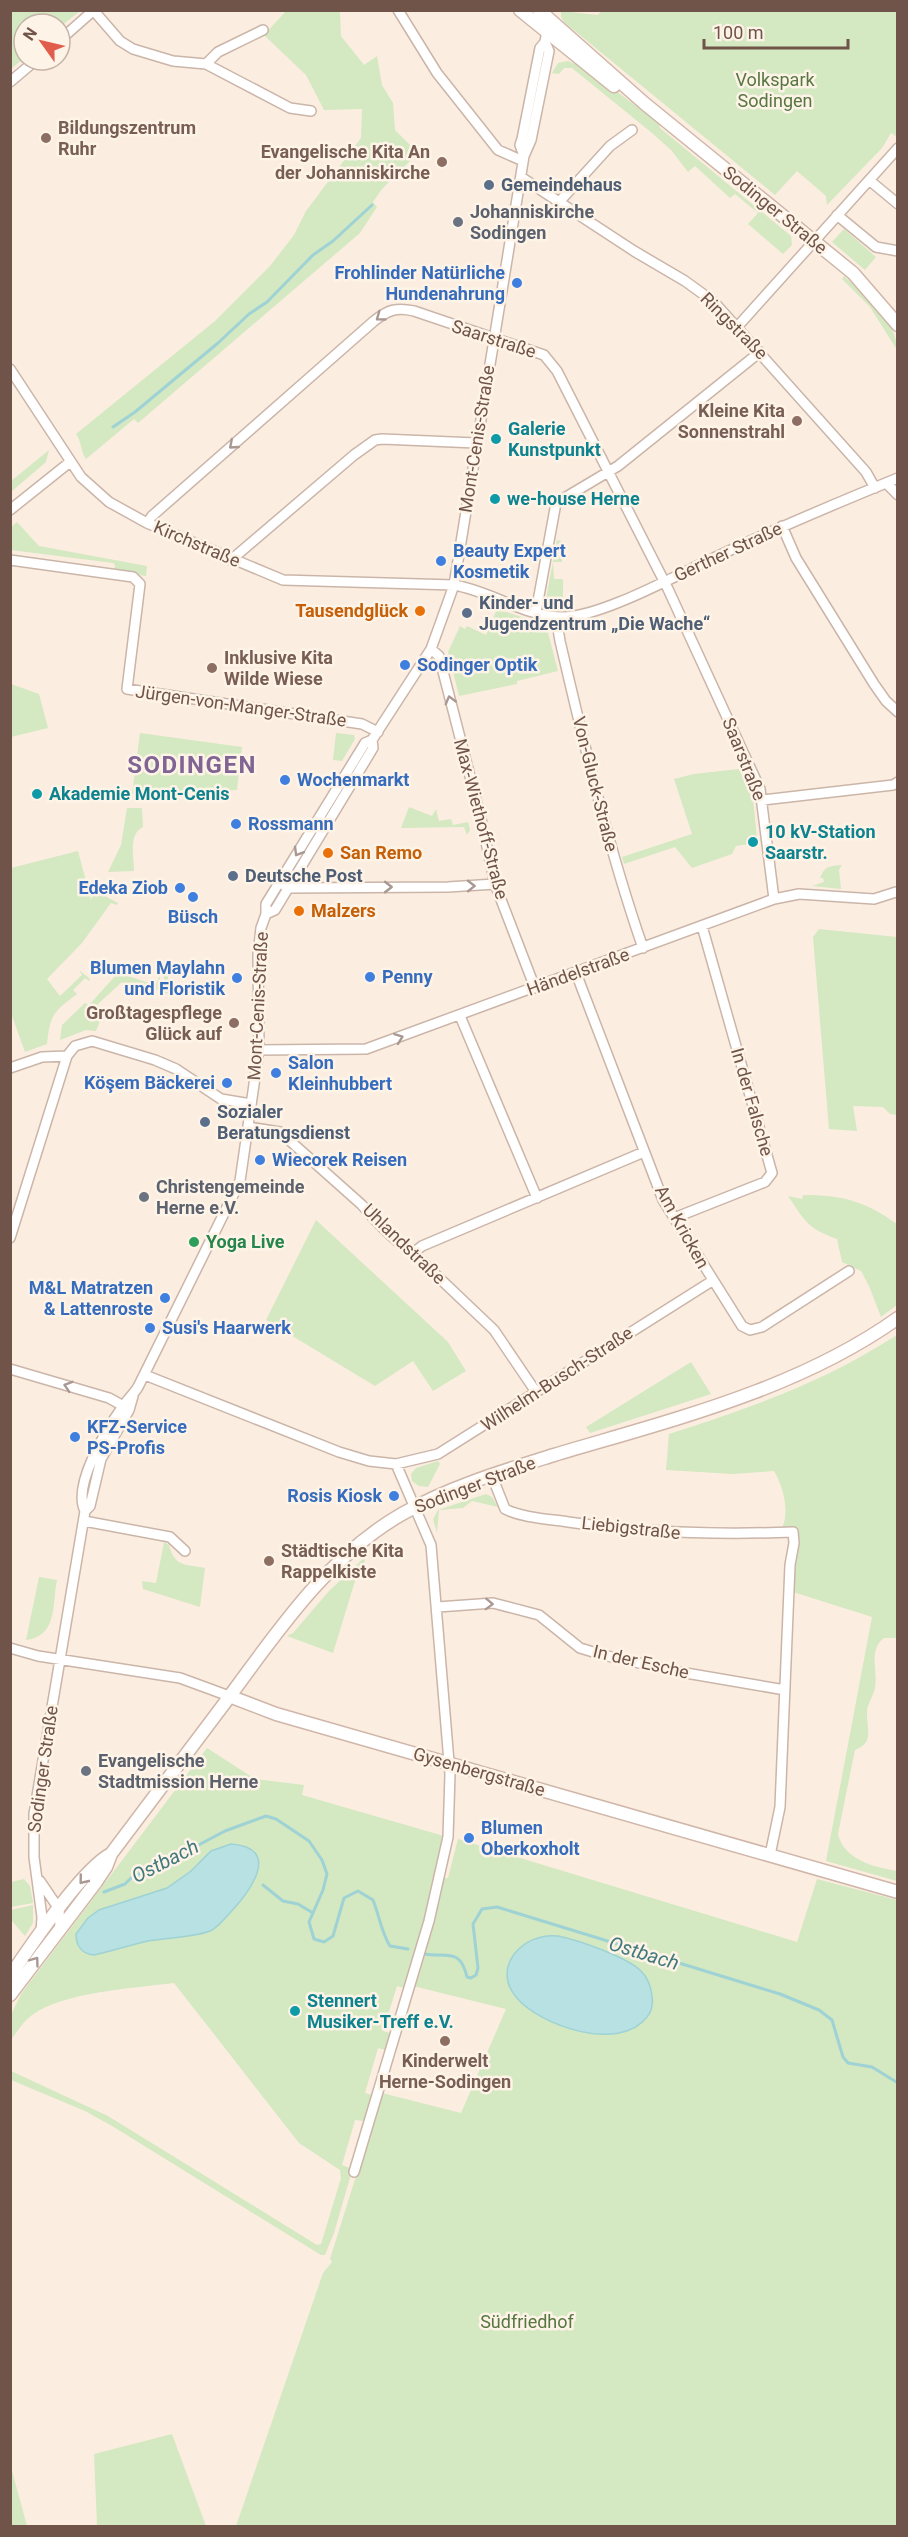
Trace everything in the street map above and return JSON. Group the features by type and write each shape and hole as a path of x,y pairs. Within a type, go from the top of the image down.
{"main road":[{"name":"Sodinger Straße","path":"520,10 546,37 619,89 644,103"},
{"name":"Sodinger Straße","path":"545,13 644,103 854,273 897,326"},
{"name":"Mont-Cenis-Straße","path":"545,13 546,37"},
{"name":"Sodinger Straße","path":"10,1995 101,1874 111,1854 288,1620 333,1569 367,1538 436,1496 767,1387 827,1362 873,1336 897,1318"},
{"name":"Gysenbergstraße","path":"229,1696 276,1714 897,1892"},
{"name":"Sodinger Straße","path":"10,1976 59,1909 99,1860 111,1854"}],"street":[{"path":"398,10 436,73 498,150 523,158"},
{"path":"72,30 94,11 126,46 173,61 206,64 290,108 311,111"},
{"path":"206,64 218,52 263,30"},
{"name":"Mont-Cenis-Straße","path":"59,1659 85,1516 82,1504 91,1463 100,1443 126,1408 145,1375 236,1192 259,1050 258,955 261,928 266,914 275,910 284,885 373,747 375,736 431,649 454,585 521,177 523,158 520,146 540,48 546,37"},
{"path":"10,82 22,72"},
{"path":"560,201 610,146 632,130"},
{"path":"738,326 897,148"},
{"name":"Ringstraße","path":"521,177 685,281 714,302 738,326 866,472 875,488"},
{"path":"869,180 897,204"},
{"path":"837,215 876,248 897,251"},
{"name":"Saarstraße","path":"147,523 152,516 389,310 414,311 532,350 552,363 664,581 720,702 763,800 774,899"},
{"path":"536,612 554,507 563,497 609,471 760,352"},
{"name":"Kirchstraße","path":"10,369 70,462 97,492 147,523 283,580 454,585"},
{"path":"231,560 354,455 375,440 476,443"},
{"path":"10,510 70,462"},
{"name":"Gerther Straße","path":"454,585 469,587 556,617 580,616 664,581 782,526 897,478"},
{"path":"886,483 897,495"},
{"path":"782,526 796,558 817,592 880,692 897,712"},
{"name":"Jürgen-von-Manger-Straße","path":"10,560 133,577 139,581 127,689 362,724 375,736"},
{"name":"Von-Gluck-Straße","path":"556,617 602,817 614,862 643,948"},
{"name":"Max-Wiethoff-Straße","path":"431,649 439,656 474,790 495,884 535,988"},
{"path":"763,800 893,785 897,782"},
{"path":"284,885 448,887 495,884"},
{"name":"Händelstraße","path":"259,1050 359,1051 460,1016 774,899 799,894 874,899 896,892"},
{"name":"In der Falsche","path":"674,1218 765,1182 772,1173 702,926"},
{"name":"Am Kricken","path":"576,973 663,1200 738,1322 746,1329 755,1329 849,1271"},
{"path":"460,1016 537,1198"},
{"path":"10,1238 67,1056 75,1046 92,1041 166,1064 191,1078 221,1100 251,1104"},
{"path":"10,1068 42,1058 67,1056"},
{"name":"Uhlandstraße","path":"248,1127 280,1132 362,1205 380,1225 494,1330 536,1392"},
{"path":"413,1253 422,1246 644,1152"},
{"name":"Wilhelm-Busch-Straße","path":"396,1464 438,1454 712,1281"},
{"path":"10,1369 109,1398 126,1408"},
{"path":"145,1375 339,1452 369,1461 396,1464 432,1545 449,1764 448,1837 443,1866 354,2172"},
{"name":"Liebigstraße","path":"492,1476 505,1509 558,1520 663,1533 716,1535 793,1532 785,1690"},
{"path":"85,1516 170,1537 185,1551"},
{"name":"In der Esche","path":"438,1607 493,1603 539,1615 580,1648 669,1670 785,1690"},
{"path":"10,1648 59,1659"},
{"name":"Gysenbergstraße","path":"59,1659 180,1678 229,1696"},
{"name":"Sodinger Straße","path":"40,1934 42,1917 33,1849 34,1814 59,1659"},
{"path":"770,1855 780,1807 785,1690"},
{"name":"Sodinger Straße","path":"38,1879 59,1909"},
{"path":"59,1909 60,1927"}],"green space":[{"path":"11,10 80,10 72,17 72,12 12,12 11,69"},
{"name":"Volkspark Sodingen","path":"602,10 897,11 897,137 891,133 882,148 827,205 826,196 797,171 775,195 564,22 561,17 561,11 598,15"},
{"path":"286,11 340,11 341,36 364,65 377,56 382,85 393,103 395,130 418,153 382,189 373,202 377,207 360,233 138,423 134,419 86,459 76,434 215,321 270,266 294,235 306,211 361,138 362,109 324,110 306,75 264,35"},
{"path":"568,61 575,64 577,62 659,123 660,128 791,236 792,245 783,254 748,224 758,213 735,194 730,198 695,166 688,172 671,150 572,68 564,68 559,74 552,73 558,63"},
{"path":"844,229 876,257 865,270 832,242"},
{"path":"844,276 886,318 896,339 897,350 870,307 842,279"},
{"path":"49,450 46,462 11,492 11,481"},
{"path":"17,522 39,546 147,566 146,576 114,571 113,563 11,550 11,527"},
{"path":"557,540 561,541 562,562 553,562 554,579 563,579 563,606 545,604"},
{"path":"497,609 546,625 558,671 517,681 517,684 459,696 448,652 460,626 465,629 467,626 486,635"},
{"path":"11,684 39,694 48,728 11,737"},
{"path":"140,733 242,747 237,790 132,794"},
{"path":"336,733 354,735 355,739 342,761 333,760"},
{"path":"739,769 753,798 757,839 749,840 749,844 736,846 732,854 692,868 675,847 624,864 622,857 692,834 674,779 694,774"},
{"path":"409,807 432,816 436,809 439,821 451,819 453,825 468,822 470,830 467,835 464,827 401,828"},
{"path":"127,808 142,808 143,827 138,830 134,840 134,871 108,872 121,845"},
{"path":"78,851 91,900 93,895 99,893 118,903 117,905 111,903 82,943 47,979 60,996 82,975 79,970 90,979 89,981 85,978 73,990 77,994 54,1015 47,1044 25,1052 11,1013 11,868"},
{"path":"842,865 839,870 841,889 812,886 824,882 823,878 820,878 826,869"},
{"path":"819,929 897,937 897,1115 890,1114 883,1107 853,1106 857,1131 829,1129 813,937"},
{"path":"120,967 119,973 155,985 160,976 160,985 164,985 164,976 168,976 168,994 138,984 133,990 122,982 98,1004 102,1016 96,1031 86,1030 60,1040 62,1025 85,1003 89,1005 117,974 113,970"},
{"path":"803,1195 830,1196 853,1201 897,1224 897,1305 881,1317 861,1271 842,1262 837,1239 808,1223 788,1196 802,1199"},
{"path":"316,1220 448,1342 466,1371 433,1391 413,1361 375,1386 266,1320"},
{"path":"897,1335 897,1638 884,1638 876,1648 876,1681 867,1711 867,1740 855,1750 838,1834 841,1843 853,1856 861,1861 897,1871 897,1881 826,1861 872,1617 793,1592 797,1528 782,1528 785,1506 780,1484 774,1471 733,1474 666,1470 669,1434 730,1414 814,1380 842,1367"},
{"path":"691,1362 711,1394 590,1433 586,1427"},
{"path":"438,1461 440,1464 428,1487 419,1486 412,1481 411,1474 416,1468"},
{"path":"486,1494 492,1497 498,1507 472,1501 463,1508 439,1510 437,1533 433,1519 438,1510"},
{"path":"164,1542 169,1545 177,1561 205,1568 200,1607 143,1589 142,1581 156,1583"},
{"path":"366,1556 363,1568 359,1568 333,1653 287,1636 293,1633 329,1591"},
{"path":"39,1577 57,1580 52,1618 44,1632 26,1640"},
{"path":"207,1748 255,1779 304,1785 302,1795 444,1836 425,1925 422,1927 404,1988 397,1986 383,2031 390,2033 385,2050 378,2048 365,2093 372,2095 364,2121 355,2120 342,2165 352,2171 334,2233 325,2255 321,2255 112,2126 85,2111 11,2080 11,2071 108,2116 317,2245 321,2244 341,2178 340,2170 299,2143 174,1983 100,1992 62,2001 32,2015 11,2040 11,2015 21,1994"},
{"name":"Südfriedhof","path":"458,1839 797,1942 817,1879 897,1900 897,2526 236,2526 323,2273 332,2262 330,2259 382,2093 461,2113 506,2009 413,1986 443,1878 448,1878"},
{"path":"24,1879 30,1886 33,1903 11,1907 11,1882"},
{"path":"33,1905 33,1923 25,1936 11,1920 11,1910"},
{"path":"172,2434 206,2526 97,2526 94,2454"},
{"path":"11,2467 27,2526 11,2526"}],"water":[{"path":"231,1844 247,1847 256,1854 259,1863 257,1873 245,1895 215,1928 199,1934 148,1941 94,1955 80,1949 76,1934 88,1918 99,1910 167,1888 191,1871 211,1851"},
{"path":"545,1936 558,1936 614,1955 641,1971 649,1983 652,1996 652,2007 647,2017 634,2028 618,2033 600,2034 561,2026 527,2008 509,1986 507,1974 509,1963 514,1954 533,1940"}],"waterway":[{"path":"113,427 135,412 249,314 267,302 313,255 333,241 372,205"},
{"name":"Ostbach","path":"104,1892 125,1884 132,1877 155,1868 225,1831 266,1816 276,1819 309,1841 322,1860 327,1874 323,1890 309,1922 314,1939 324,1942 333,1936 344,1898 358,1891 373,1900 390,1946 408,1949"},
{"path":"263,1885 283,1901 298,1904 313,1913"},
{"name":"Ostbach","path":"425,1954 456,1958 460,1961 467,1977 471,1978 476,1975 478,1968 473,1924 482,1909 497,1907 780,1994 819,2010 832,2020 843,2057 848,2063 872,2067 898,2083"}],"place":[{"name":"Bildungszentrum Ruhr","path":"46,138"},
{"name":"Evangelische Kita An der Johanniskirche","path":"442,162"},
{"name":"Gemeindehaus","path":"489,185"},
{"name":"Johanniskirche Sodingen","path":"458,222"},
{"name":"Frohlinder Natürliche Hundenahrung","path":"517,283"},
{"name":"Kleine Kita Sonnenstrahl","path":"797,421"},
{"name":"Galerie Kunstpunkt","path":"496,439"},
{"name":"we-house Herne","path":"495,499"},
{"name":"Beauty Expert Kosmetik","path":"441,561"},
{"name":"Tausendglück","path":"420,611"},
{"name":"Kinder- und Jugendzentrum „Die Wache“","path":"467,613"},
{"name":"Sodinger Optik","path":"405,665"},
{"name":"Inklusive Kita Wilde Wiese","path":"212,668"},
{"name":"Wochenmarkt","path":"285,780"},
{"name":"Akademie Mont-Cenis","path":"37,794"},
{"name":"Rossmann","path":"236,824"},
{"name":"10 kV-Station Saarstr.","path":"753,842"},
{"name":"San Remo","path":"328,853"},
{"name":"Deutsche Post","path":"233,876"},
{"name":"Edeka Ziob","path":"180,888"},
{"name":"Büsch","path":"193,897"},
{"name":"Malzers","path":"299,911"},
{"name":"Penny","path":"370,977"},
{"name":"Blumen Maylahn und Floristik","path":"237,978"},
{"name":"Großtagespflege Glück auf","path":"234,1023"},
{"name":"Salon Kleinhubbert","path":"276,1073"},
{"name":"Köşem Bäckerei","path":"227,1083"},
{"name":"Sozialer Beratungsdienst","path":"205,1122"},
{"name":"Wiecorek Reisen","path":"260,1160"},
{"name":"Christengemeinde Herne e.V.","path":"144,1197"},
{"name":"Yoga Live","path":"194,1242"},
{"name":"M&L Matratzen & Lattenroste","path":"165,1298"},
{"name":"Susi's Haarwerk","path":"150,1328"},
{"name":"KFZ-Service PS-Profis","path":"75,1437"},
{"name":"Rosis Kiosk","path":"394,1496"},
{"name":"Städtische Kita Rappelkiste","path":"269,1561"},
{"name":"Evangelische Stadtmission Herne","path":"86,1771"},
{"name":"Blumen Oberkoxholt","path":"469,1838"},
{"name":"Stennert Musiker-Treff e.V.","path":"295,2011"},
{"name":"Kinderwelt Herne-Sodingen","path":"445,2041"}],"district":[{"name":"SODINGEN","path":"192,765"}]}
